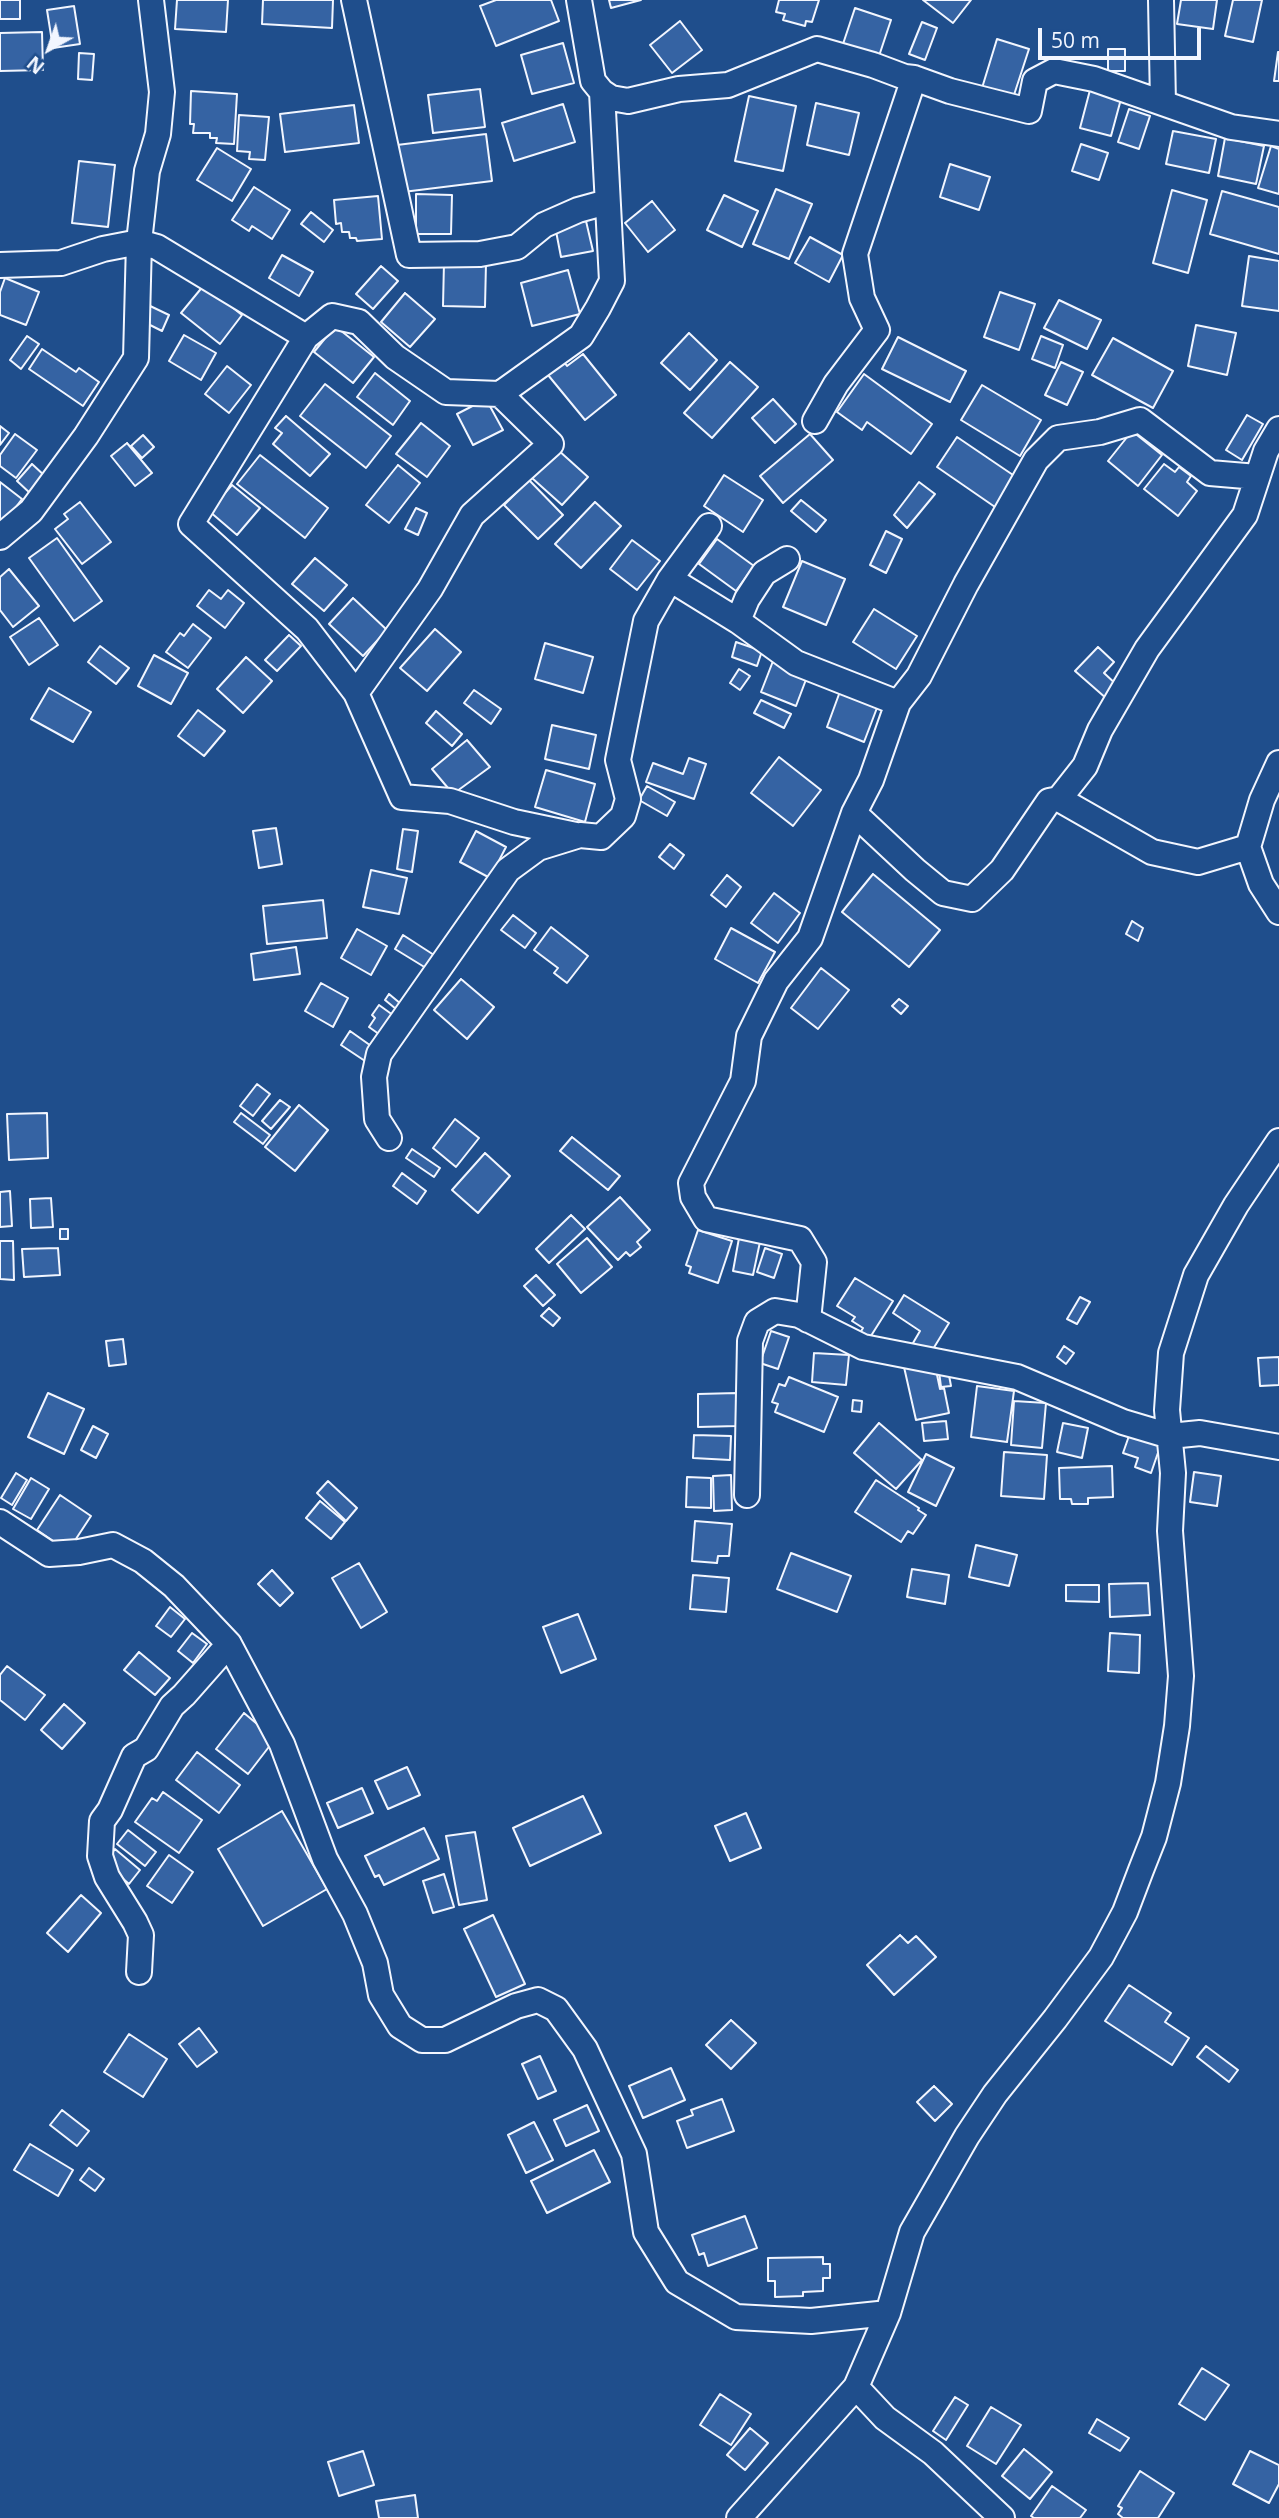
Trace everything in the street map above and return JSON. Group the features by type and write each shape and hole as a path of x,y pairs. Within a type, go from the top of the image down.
{"street":[{"path":"0,537 31,511 86,436 136,358 139,242 147,171 158,134 162,92 151,0"},
{"path":"354,0 409,254 480,254 517,247 544,225 578,210 607,202"},
{"path":"579,0 593,81 601,92 611,98 628,101 679,89 728,85 817,49 950,91 1029,111 1035,81 1054,72 1094,79 1231,127 1279,134"},
{"path":"1161,0 1163,103"},
{"path":"815,421 836,384 877,330 862,298 855,254 914,78"},
{"path":"601,92 612,281 580,336 500,394 446,392 395,357 359,322 331,316 306,337 191,524 307,628 356,693 402,797 450,801 514,822 601,837 623,816 628,799 618,760 646,621 670,579 709,526"},
{"path":"0,265 61,263 103,249 139,242 157,247 306,337"},
{"path":"356,693 430,589 472,515 551,444 500,394"},
{"path":"808,1320 814,1262 800,1239 706,1219 692,1197 691,1183 743,1081 750,1036 776,981 810,938 854,813 871,780 898,704 919,676 966,584 1036,460 1058,438 1100,432 1140,420 1210,473 1257,477"},
{"path":"1059,799 1085,766 1100,730 1147,649 1245,515 1266,451 1279,429"},
{"path":"738,621 747,599 764,573 786,559"},
{"path":"670,579 738,621 796,663 898,704"},
{"path":"1279,763 1262,800 1248,847 1261,884 1279,912"},
{"path":"854,813 943,893 972,899 1002,870 1049,800 1059,799 1153,852 1198,862 1248,847"},
{"path":"389,1138 377,1119 374,1077 379,1054 508,870 538,848 580,835"},
{"path":"738,2518 856,2387 888,2313 912,2232 967,2136 995,2094 1101,1957 1125,1912 1154,1837 1168,1783 1177,1726 1181,1676 1170,1531 1173,1473 1167,1410 1171,1353 1196,1275 1236,1205 1279,1141"},
{"path":"747,1495 750,1341 757,1322 775,1311 799,1315 863,1347 1017,1377 1123,1422 1170,1436 1200,1433 1279,1447"},
{"path":"0,1522 50,1554 79,1552 113,1545 143,1561 174,1586 229,1643 282,1744 324,1859 355,1914 370,1951 381,1994 400,2026 422,2040 445,2040 516,2006 538,2000 556,2009 585,2049 634,2154 646,2232 677,2281 736,2317 811,2321 888,2313"},
{"path":"139,1972 141,1935 107,1877 100,1856 102,1821 110,1810 134,1756 146,1749 172,1706 229,1643"},
{"path":"856,2387 885,2418 933,2453 1002,2518"}],"building":[{"path":"0,0 20,0 20,19 0,19"},
{"path":"177,0 228,0 226,32 175,29"},
{"path":"263,0 333,0 332,28 262,24"},
{"path":"496,0 551,0 559,21 496,46 480,6"},
{"path":"609,0 641,0 611,8"},
{"path":"779,0 819,0 812,22 806,21 805,26 783,20 785,14 776,12"},
{"path":"923,0 971,0 953,23"},
{"path":"1181,0 1217,0 1213,29 1177,24"},
{"path":"1233,0 1262,0 1253,42 1225,36"},
{"path":"74,6 80,44 53,48 47,10"},
{"path":"855,8 891,20 879,56 843,44"},
{"path":"680,21 702,50 672,73 650,45"},
{"path":"922,22 937,28 925,60 909,54"},
{"path":"42,32 43,70 0,71 0,33"},
{"path":"997,39 1029,49 1013,98 982,88"},
{"path":"563,43 574,83 532,94 521,55"},
{"path":"1108,49 1125,49 1125,71 1108,71"},
{"path":"1278,52 1279,81 1274,81"},
{"path":"79,53 94,54 92,80 78,79"},
{"path":"480,89 485,127 433,133 428,95"},
{"path":"1090,90 1121,99 1111,136 1080,128"},
{"path":"191,91 237,94 234,144 216,143 217,138 210,138 210,133 193,133 194,124 190,124"},
{"path":"749,96 796,106 783,171 735,161"},
{"path":"816,103 859,113 849,155 807,145"},
{"path":"563,104 575,142 514,161 502,123"},
{"path":"354,105 359,143 285,152 280,114"},
{"path":"1129,109 1150,116 1139,149 1118,142"},
{"path":"239,115 269,117 265,160 249,159 250,152 237,151"},
{"path":"1173,131 1216,139 1209,173 1166,164"},
{"path":"486,134 492,181 403,192 397,145"},
{"path":"1225,138 1264,146 1256,184 1218,176"},
{"path":"1081,144 1108,153 1099,180 1072,171"},
{"path":"1271,146 1279,149 1279,194 1258,188"},
{"path":"217,148 251,169 232,201 197,180"},
{"path":"79,161 115,165 108,227 72,223"},
{"path":"950,164 990,177 979,210 940,197"},
{"path":"254,187 290,210 272,239 252,226 249,231 232,220"},
{"path":"776,189 812,204 789,259 753,244"},
{"path":"1172,190 1207,200 1188,273 1153,263"},
{"path":"1222,191 1279,207 1279,254 1210,234"},
{"path":"416,194 452,195 451,234 416,234"},
{"path":"724,195 758,211 742,247 707,230"},
{"path":"378,196 382,239 357,241 356,238 350,238 349,232 342,232 341,223 336,224 334,200"},
{"path":"652,201 675,230 648,252 625,223"},
{"path":"311,212 333,230 324,242 301,224"},
{"path":"586,221 593,251 561,257 555,226"},
{"path":"810,237 843,255 829,282 795,263"},
{"path":"282,255 313,272 299,296 269,278"},
{"path":"1249,256 1279,261 1279,311 1242,306"},
{"path":"444,262 486,263 485,307 443,306"},
{"path":"381,266 398,281 373,309 356,294"},
{"path":"568,270 580,314 532,326 521,283"},
{"path":"5,278 39,292 26,325 0,315 0,292"},
{"path":"204,285 242,315 220,344 181,313"},
{"path":"1000,292 1035,304 1019,350 984,337"},
{"path":"405,293 435,319 410,347 381,322"},
{"path":"1059,300 1101,320 1087,349 1044,328"},
{"path":"146,304 169,315 162,331 138,319"},
{"path":"1196,325 1236,333 1227,375 1188,366"},
{"path":"335,326 374,357 353,383 314,352"},
{"path":"689,333 717,360 690,390 661,363"},
{"path":"184,335 216,353 201,380 169,361"},
{"path":"27,336 39,344 21,369 10,360"},
{"path":"1041,336 1063,345 1055,368 1032,359"},
{"path":"898,337 966,371 950,402 882,369"},
{"path":"1113,338 1173,371 1153,408 1092,375"},
{"path":"42,349 76,372 79,368 99,382 83,406 29,369"},
{"path":"583,354 616,395 585,420 548,375 564,362 567,366"},
{"path":"730,362 758,387 712,438 684,413"},
{"path":"1061,362 1083,372 1067,405 1045,395"},
{"path":"227,366 251,385 229,413 205,394"},
{"path":"375,373 410,401 393,425 357,397"},
{"path":"864,374 932,424 911,454 867,422 862,430 837,412"},
{"path":"325,384 391,436 366,468 300,416"},
{"path":"982,385 1041,420 1020,456 961,420"},
{"path":"486,399 503,430 473,445 457,414"},
{"path":"773,399 796,424 775,443 752,418"},
{"path":"1247,415 1263,424 1242,460 1226,450"},
{"path":"286,416 330,454 310,476 273,444 282,433 275,428"},
{"path":"421,423 450,446 427,477 396,454"},
{"path":"0,426 9,433 0,445"},
{"path":"1132,431 1162,455 1138,486 1108,461"},
{"path":"15,434 37,450 16,478 0,466 0,455"},
{"path":"810,434 833,460 783,503 760,476"},
{"path":"143,435 154,447 142,458 131,446"},
{"path":"957,437 1016,477 995,507 937,467"},
{"path":"127,443 152,473 135,486 111,456"},
{"path":"557,449 588,477 562,505 532,478"},
{"path":"260,455 328,508 305,538 237,484"},
{"path":"32,464 46,477 31,494 17,481"},
{"path":"1164,464 1175,472 1179,467 1191,476 1187,482 1197,491 1178,516 1144,489"},
{"path":"398,465 420,483 389,523 366,505"},
{"path":"724,475 763,500 743,532 704,506"},
{"path":"529,480 563,515 538,539 504,505"},
{"path":"0,482 22,499 3,524 0,522"},
{"path":"919,482 935,494 907,528 894,515"},
{"path":"232,485 260,508 237,535 209,511"},
{"path":"801,500 826,520 816,532 791,511"},
{"path":"80,502 111,542 82,564 55,529 68,519 64,514"},
{"path":"595,502 621,526 581,568 555,544"},
{"path":"416,508 427,513 418,535 405,529"},
{"path":"886,531 902,539 886,573 870,565"},
{"path":"57,538 102,601 74,621 29,558"},
{"path":"717,539 754,566 736,591 699,564"},
{"path":"632,540 660,561 637,590 610,569"},
{"path":"315,558 347,585 324,611 292,584"},
{"path":"802,561 845,579 826,625 783,607"},
{"path":"9,569 39,606 13,627 0,610 0,577"},
{"path":"209,590 221,599 228,590 244,603 225,628 197,606"},
{"path":"353,598 387,630 363,656 329,624"},
{"path":"874,609 917,636 896,669 853,642"},
{"path":"39,618 58,645 29,665 10,637"},
{"path":"193,624 211,638 188,668 166,652 180,633 184,636"},
{"path":"435,629 461,652 427,691 400,668"},
{"path":"289,635 301,646 277,671 265,660"},
{"path":"736,642 762,651 757,666 732,657"},
{"path":"545,643 593,657 583,693 535,679"},
{"path":"100,646 129,668 116,684 88,662"},
{"path":"1098,647 1114,662 1104,673 1118,686 1107,699 1075,671"},
{"path":"154,655 188,673 171,704 138,686"},
{"path":"775,656 810,669 796,706 761,692"},
{"path":"246,657 272,681 243,713 217,689"},
{"path":"739,669 750,676 740,690 730,683"},
{"path":"842,686 880,700 864,742 827,727"},
{"path":"49,688 91,712 73,742 31,719"},
{"path":"474,690 501,709 491,724 464,703"},
{"path":"761,700 791,714 784,728 754,713"},
{"path":"198,710 225,731 204,756 178,736"},
{"path":"436,711 462,734 452,746 426,723"},
{"path":"552,725 596,735 589,769 545,759"},
{"path":"467,740 490,767 453,794 432,769"},
{"path":"779,757 821,790 793,826 751,793"},
{"path":"689,758 706,764 694,799 646,782 653,763 683,774"},
{"path":"546,770 595,784 585,822 535,807"},
{"path":"647,786 675,802 667,816 639,800"},
{"path":"276,828 282,864 259,868 253,831"},
{"path":"403,829 418,831 412,872 397,869"},
{"path":"476,831 506,847 490,878 460,862"},
{"path":"670,844 684,855 674,869 659,857"},
{"path":"371,870 407,878 399,914 363,907"},
{"path":"873,874 940,930 909,967 842,912"},
{"path":"727,875 741,887 726,907 711,895"},
{"path":"774,893 800,913 778,943 751,923"},
{"path":"323,900 327,938 267,944 263,906"},
{"path":"513,915 536,933 525,948 501,930"},
{"path":"1132,921 1143,928 1138,941 1126,934"},
{"path":"551,927 588,956 567,983 554,973 558,968 534,950"},
{"path":"731,928 775,952 758,983 715,959"},
{"path":"357,929 387,946 371,975 341,958"},
{"path":"403,935 434,955 426,968 395,949"},
{"path":"296,947 300,974 254,980 251,954"},
{"path":"821,968 849,990 818,1029 791,1008"},
{"path":"461,979 494,1007 467,1039 434,1010"},
{"path":"321,983 348,998 333,1027 305,1011"},
{"path":"389,994 401,1004 396,1009 385,1000"},
{"path":"899,999 908,1006 901,1014 892,1006"},
{"path":"379,1005 397,1018 383,1037 369,1027 375,1018 372,1015"},
{"path":"350,1031 374,1048 365,1061 341,1045"},
{"path":"257,1084 270,1094 253,1116 240,1106"},
{"path":"280,1100 290,1107 271,1129 262,1121"},
{"path":"299,1105 328,1130 295,1171 265,1147"},
{"path":"47,1113 48,1158 9,1160 7,1114"},
{"path":"241,1113 270,1135 263,1144 234,1122"},
{"path":"455,1119 479,1138 456,1167 433,1148"},
{"path":"572,1137 620,1176 608,1190 560,1151"},
{"path":"412,1149 440,1168 434,1177 406,1158"},
{"path":"485,1153 510,1176 478,1213 452,1190"},
{"path":"402,1173 426,1191 417,1204 393,1186"},
{"path":"10,1191 12,1226 0,1227 0,1192"},
{"path":"620,1197 650,1230 637,1242 641,1247 630,1256 626,1252 618,1260 587,1227"},
{"path":"51,1198 53,1227 31,1228 30,1199"},
{"path":"571,1215 585,1229 549,1263 536,1249"},
{"path":"60,1229 68,1229 68,1239 60,1239"},
{"path":"698,1230 732,1241 718,1283 689,1273 691,1267 686,1265"},
{"path":"587,1238 612,1267 581,1293 557,1264"},
{"path":"739,1238 760,1242 753,1275 733,1271"},
{"path":"0,1241 13,1241 14,1280 0,1279"},
{"path":"58,1248 60,1275 24,1277 22,1249"},
{"path":"765,1248 782,1254 774,1278 757,1272"},
{"path":"536,1275 555,1295 543,1306 524,1286"},
{"path":"855,1278 893,1301 869,1339 860,1333 863,1328 852,1321 855,1317 837,1306"},
{"path":"904,1295 949,1323 930,1354 913,1343 920,1331 893,1313"},
{"path":"1080,1297 1090,1302 1077,1324 1067,1319"},
{"path":"549,1308 560,1318 553,1326 541,1316"},
{"path":"771,1331 789,1337 778,1369 760,1363"},
{"path":"123,1339 126,1364 109,1366 106,1341"},
{"path":"1064,1346 1074,1353 1066,1364 1057,1357"},
{"path":"814,1353 849,1355 846,1385 812,1382"},
{"path":"1279,1357 1279,1385 1260,1386 1258,1358"},
{"path":"904,1367 936,1370 940,1389 944,1388 949,1413 916,1420"},
{"path":"948,1370 951,1386 941,1387 939,1371"},
{"path":"789,1377 838,1397 824,1432 775,1412 778,1404 772,1402 779,1384 785,1386"},
{"path":"977,1386 1014,1391 1007,1442 971,1437"},
{"path":"48,1393 84,1409 64,1454 28,1437"},
{"path":"737,1393 737,1426 698,1427 698,1394"},
{"path":"853,1400 862,1401 861,1412 852,1411"},
{"path":"1014,1401 1046,1403 1042,1448 1011,1445"},
{"path":"946,1421 948,1439 924,1441 922,1423"},
{"path":"879,1423 922,1460 896,1489 854,1453"},
{"path":"1063,1423 1088,1428 1082,1458 1057,1452"},
{"path":"93,1426 108,1434 96,1458 81,1450"},
{"path":"1130,1433 1161,1444 1151,1473 1135,1467 1138,1458 1123,1453"},
{"path":"694,1435 731,1436 730,1460 693,1458"},
{"path":"1004,1452 1047,1455 1044,1499 1001,1496"},
{"path":"926,1454 954,1468 936,1506 908,1492"},
{"path":"1112,1466 1113,1497 1088,1498 1088,1504 1072,1504 1071,1499 1060,1499 1059,1468"},
{"path":"1194,1472 1221,1476 1217,1506 1190,1502"},
{"path":"16,1473 27,1480 12,1505 1,1498"},
{"path":"731,1475 732,1510 714,1511 713,1476"},
{"path":"687,1477 711,1478 711,1508 686,1507"},
{"path":"31,1478 49,1489 31,1519 13,1509"},
{"path":"876,1480 926,1515 913,1534 908,1531 901,1542 855,1512"},
{"path":"328,1481 357,1508 346,1521 317,1493"},
{"path":"60,1495 91,1516 68,1551 37,1530"},
{"path":"320,1501 345,1522 331,1539 306,1518"},
{"path":"695,1521 732,1524 729,1556 718,1556 717,1563 692,1561"},
{"path":"976,1545 1017,1555 1009,1586 969,1577"},
{"path":"791,1553 851,1576 837,1612 777,1589"},
{"path":"359,1563 387,1612 361,1628 332,1578"},
{"path":"912,1569 949,1575 945,1604 907,1597"},
{"path":"272,1570 293,1593 280,1606 258,1584"},
{"path":"693,1575 729,1578 726,1612 690,1609"},
{"path":"1148,1583 1150,1615 1110,1617 1109,1584"},
{"path":"1066,1585 1099,1585 1099,1602 1066,1601"},
{"path":"170,1607 185,1619 171,1637 156,1626"},
{"path":"578,1614 596,1659 561,1673 543,1627"},
{"path":"192,1633 207,1644 193,1663 178,1651"},
{"path":"1110,1633 1140,1635 1139,1673 1108,1671"},
{"path":"139,1652 170,1678 155,1695 124,1670"},
{"path":"7,1666 45,1695 25,1720 0,1700 0,1675"},
{"path":"64,1704 85,1723 62,1749 41,1730"},
{"path":"244,1713 275,1739 248,1774 216,1749"},
{"path":"197,1752 240,1785 219,1813 176,1780"},
{"path":"407,1767 420,1795 388,1809 375,1781"},
{"path":"362,1788 373,1813 338,1828 327,1803"},
{"path":"163,1792 202,1820 179,1853 135,1822 152,1798 157,1801"},
{"path":"583,1796 601,1833 530,1866 513,1828"},
{"path":"282,1811 327,1889 263,1926 218,1849"},
{"path":"746,1813 761,1848 730,1861 715,1826"},
{"path":"424,1828 439,1859 384,1885 379,1875 375,1877 365,1856"},
{"path":"128,1830 156,1852 145,1866 117,1844"},
{"path":"475,1832 487,1900 459,1905 446,1836"},
{"path":"115,1849 140,1870 129,1884 104,1862"},
{"path":"169,1855 193,1872 172,1903 147,1886"},
{"path":"444,1874 454,1907 433,1913 423,1881"},
{"path":"81,1895 101,1913 68,1952 47,1933"},
{"path":"493,1915 525,1984 496,1997 464,1929"},
{"path":"900,1935 908,1943 916,1936 936,1957 894,1995 867,1965"},
{"path":"1129,1985 1171,2013 1165,2022 1189,2038 1172,2065 1105,2021"},
{"path":"731,2020 756,2043 731,2069 706,2045"},
{"path":"199,2028 217,2052 197,2067 179,2044"},
{"path":"129,2034 167,2059 143,2097 104,2072"},
{"path":"1206,2046 1238,2070 1229,2082 1197,2057"},
{"path":"540,2056 556,2091 538,2099 522,2064"},
{"path":"671,2068 685,2100 643,2118 629,2086"},
{"path":"934,2086 952,2104 935,2121 917,2102"},
{"path":"722,2099 734,2131 687,2148 677,2121 693,2115 691,2110"},
{"path":"587,2105 599,2131 566,2146 554,2120"},
{"path":"62,2110 89,2131 77,2146 50,2125"},
{"path":"534,2122 553,2160 526,2173 508,2135"},
{"path":"30,2144 73,2170 58,2196 14,2170"},
{"path":"594,2150 610,2182 547,2213 531,2181"},
{"path":"89,2168 104,2179 95,2191 80,2180"},
{"path":"745,2216 757,2248 708,2266 704,2253 699,2255 692,2235"},
{"path":"823,2257 823,2264 830,2264 830,2278 823,2278 823,2291 803,2292 803,2296 775,2297 775,2281 768,2281 768,2258"},
{"path":"1202,2368 1229,2385 1205,2420 1179,2404"},
{"path":"720,2394 751,2414 731,2445 700,2425"},
{"path":"955,2397 968,2405 946,2440 933,2431"},
{"path":"991,2407 1021,2425 996,2464 967,2446"},
{"path":"1097,2419 1129,2438 1120,2451 1089,2433"},
{"path":"750,2428 768,2443 745,2470 727,2455"},
{"path":"1024,2449 1052,2472 1030,2499 1002,2476"},
{"path":"363,2451 374,2485 339,2496 328,2462"},
{"path":"1250,2451 1279,2465 1279,2484 1269,2503 1233,2484"},
{"path":"1140,2471 1174,2493 1158,2518 1123,2518 1118,2514 1122,2508 1118,2506"},
{"path":"1052,2486 1086,2510 1080,2518 1031,2516"},
{"path":"415,2495 418,2518 379,2518 376,2501"}]}
